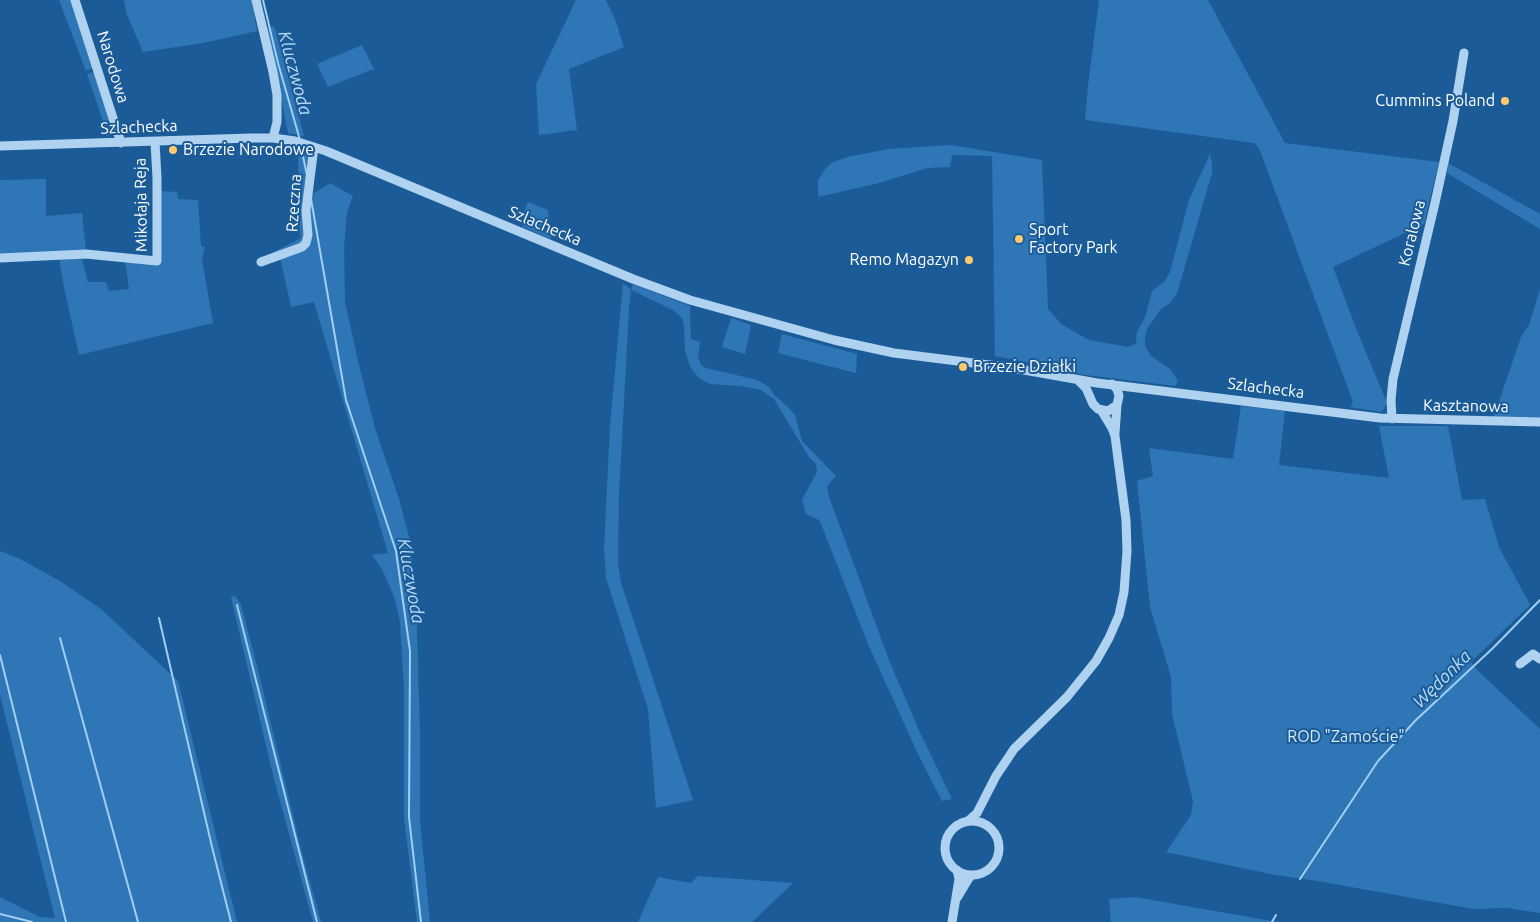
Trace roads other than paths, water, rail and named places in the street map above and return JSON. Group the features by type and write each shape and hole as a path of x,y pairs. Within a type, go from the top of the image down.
{"street":[{"name":"Narodowa","path":"75,0 121,143"},
{"path":"256,0 274,72 277,95 277,122 273,138"},
{"name":"Koralowa","path":"1392,419 1393,379 1453,122 1464,53"},
{"name":"Szlachecka","path":"0,146 273,138 295,141 312,146 616,272 690,300 870,348 909,355 1014,368 1136,388 1392,419"},
{"name":"Mikołaja Reja","path":"0,258 86,254 158,260 155,142"},
{"name":"Rzeczna","path":"262,262 306,243 308,235 306,210 312,146"},
{"path":"1078,380 1086,388 1095,407 1101,410 1111,410 1126,393 1136,388"},
{"path":"952,922 959,879 957,870 947,857 946,841 954,828 973,818 996,776 1014,749 1067,697 1096,661 1119,615 1124,592 1126,520 1115,436 1118,402 1117,389 1108,384 1095,388 1091,399"},
{"path":"1101,410 1115,436"},
{"name":"Kasztanowa","path":"1392,419 1540,422"},
{"path":"1520,664 1533,654 1540,659"},
{"path":"956,900 969,878 989,870 998,856 999,841 984,815 985,799"},
{"path":"968,821 978,821 991,828"},
{"path":"957,870 973,875"}],"waterway":[{"name":"Kluczwoda","path":"263,0 278,63 300,140"},
{"name":"Kluczwoda","path":"301,147 307,175"},
{"name":"Kluczwoda","path":"311,199 346,400 396,551 410,651 409,817 421,922"},
{"name":"Wędonka","path":"1300,879 1378,761 1416,720 1493,648 1540,600"},
{"path":"237,605 317,922"},
{"path":"159,618 231,922"},
{"path":"60,638 138,922"},
{"path":"0,655 66,922"},
{"path":"0,914 32,922"},
{"name":"Wędonka","path":"1272,922 1276,915"}],"place":[{"name":"Cummins Poland","path":"1505,101"},
{"name":"Brzezie Narodowe","path":"173,150"},
{"name":"Sport Factory Park","path":"1019,239"},
{"name":"Remo Magazyn","path":"969,260"},
{"name":"Brzezie Działki","path":"963,367"}],"park label":[{"name":"ROD \"Zamoście\"","path":"1346,737"}]}
